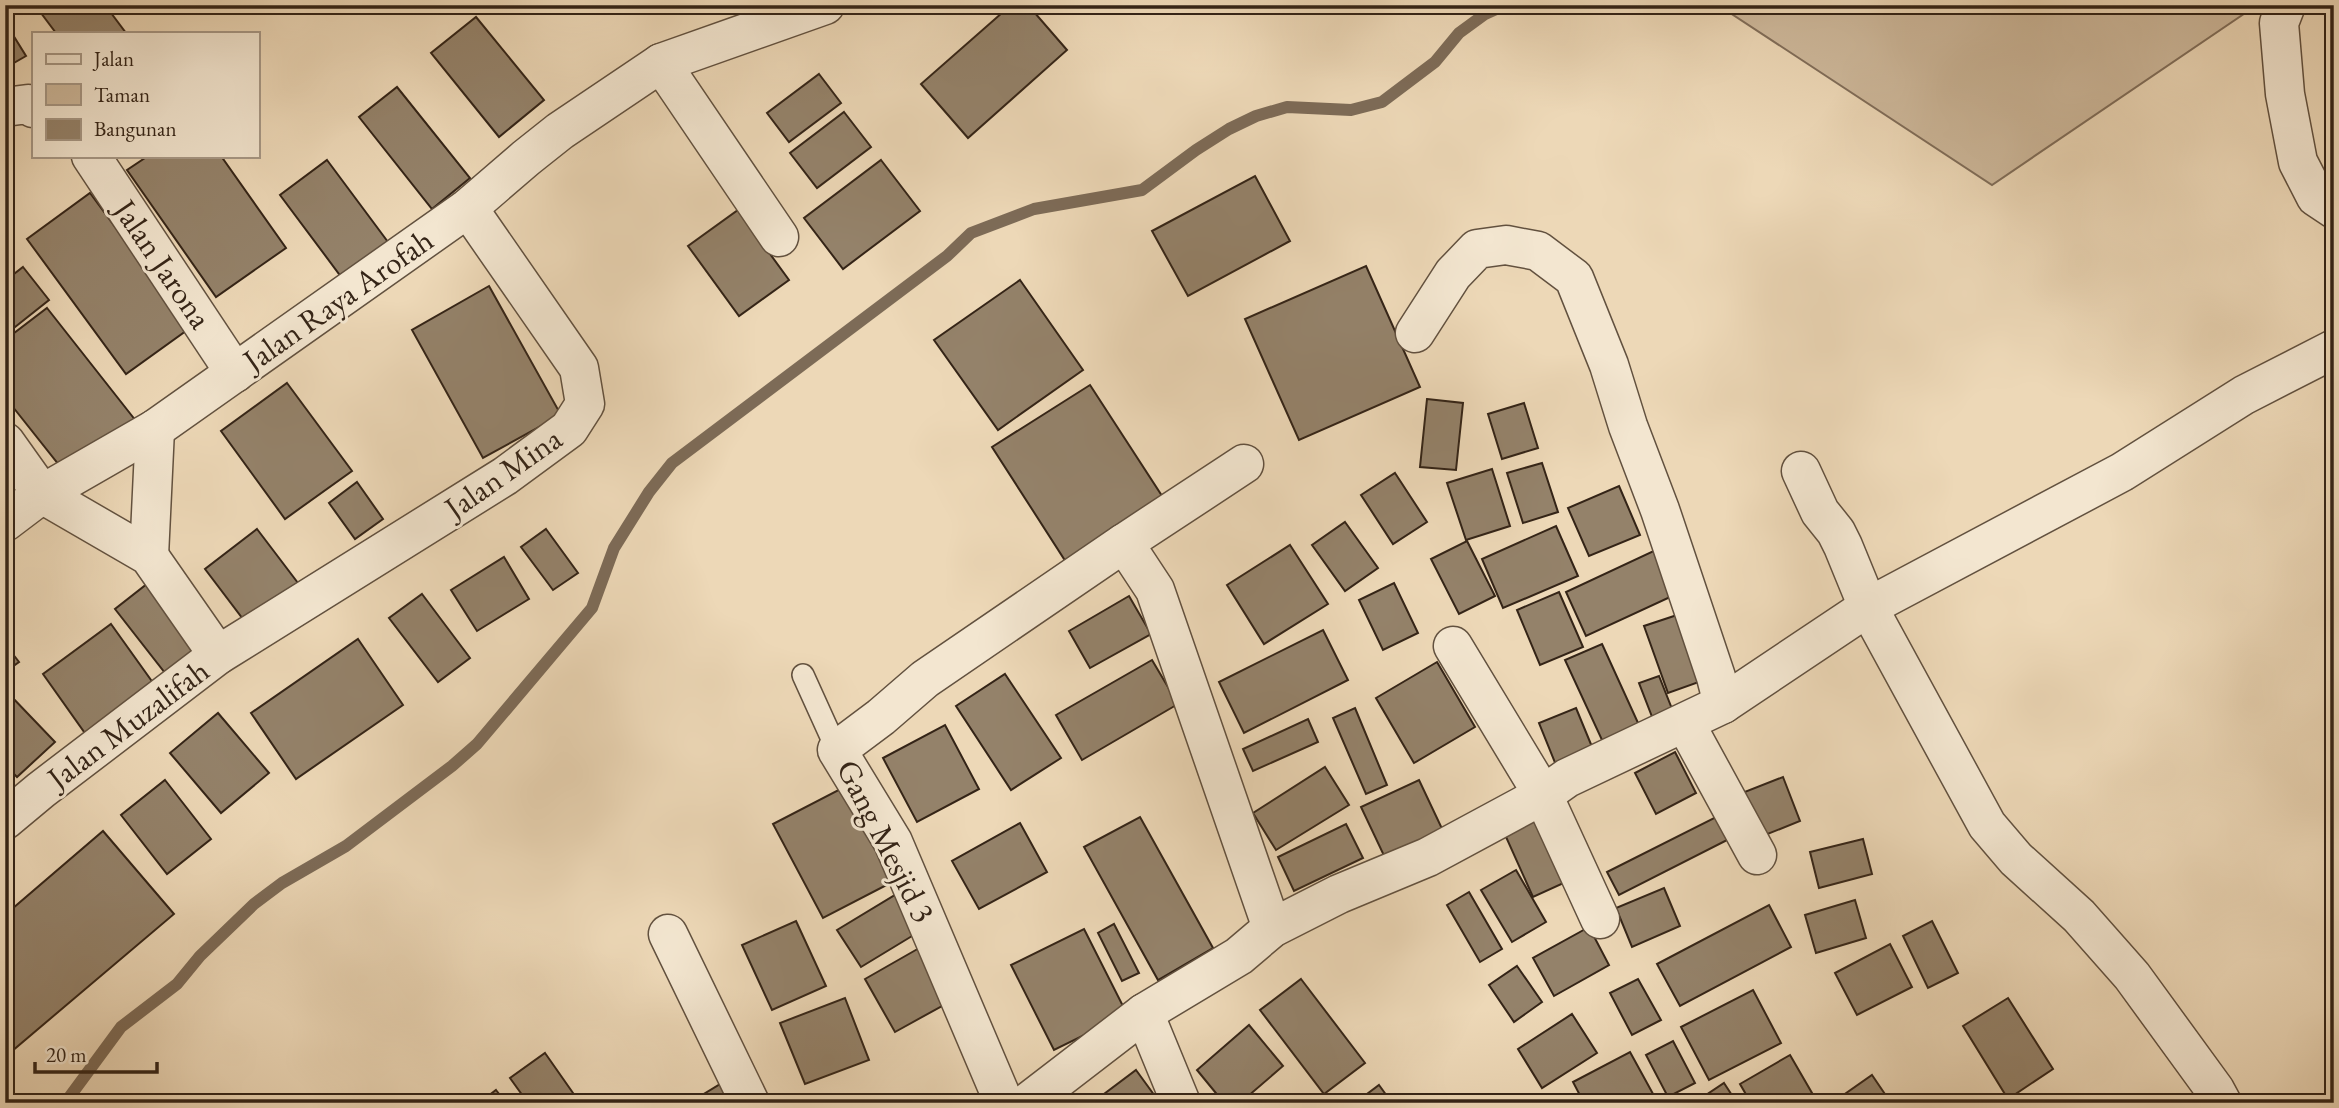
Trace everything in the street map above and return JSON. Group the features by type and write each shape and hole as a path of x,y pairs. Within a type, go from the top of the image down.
{"street":[{"name":"Jalan Raya Arofah","path":"5,522 42,494 155,429 468,208 561,131 661,63 825,5"},
{"path":"2286,5 2279,23 2285,94 2298,162 2316,197 2334,209"},
{"path":"661,63 779,237"},
{"path":"5,107 28,104 32,106"},
{"name":"Jalan Jarona","path":"92,158 235,373"},
{"name":"Jalan Mina","path":"218,655 505,476 569,429 585,404 579,368 468,208"},
{"path":"1415,333 1453,274 1478,249 1506,245 1538,251 1574,278 1598,334 1628,426 1660,510 1723,704"},
{"path":"1027,1103 1144,1013 1239,956 1272,929 1339,894 1428,857 1543,795 1567,778 1723,704 1868,607 2122,472 2244,395 2334,349"},
{"path":"149,556 155,429"},
{"path":"5,442 42,494 149,556 218,655"},
{"name":"Gang Mesjid 3","path":"1004,1103 893,842 837,750 925,679 1244,464"},
{"path":"1801,471 1820,512 1843,546 1868,607 1987,825 2016,859 2079,916 2132,976 2222,1103"},
{"path":"1124,543 1155,590 1272,929"},
{"path":"1453,646 1543,795 1600,919"},
{"name":"Jalan Muzalifah","path":"5,820 218,655"},
{"path":"1685,723 1756,855"},
{"path":"668,934 750,1103"},
{"path":"1144,1013 1181,1103"}],"lane":[{"path":"803,675 837,750"}],"green space":[{"path":"1718,5 2257,5 1992,185"}],"building":[{"path":"35,5 105,5 125,32 55,32"},
{"path":"1011,5 1028,5 1067,50 968,138 921,84"},
{"path":"476,17 544,100 499,137 431,53"},
{"path":"5,22 26,56 5,68"},
{"path":"819,74 841,103 789,142 767,113"},
{"path":"397,87 470,178 432,209 359,117"},
{"path":"844,112 871,147 817,188 790,153"},
{"path":"145,158 222,158 286,248 216,297 127,170"},
{"path":"327,160 388,242 342,278 280,195"},
{"path":"881,160 920,211 843,269 804,218"},
{"path":"1255,176 1290,241 1188,296 1152,231"},
{"path":"90,193 190,328 126,374 27,239"},
{"path":"738,210 789,280 739,316 688,246"},
{"path":"1366,266 1420,387 1299,440 1245,319"},
{"path":"23,267 49,300 5,335 5,281"},
{"path":"1020,280 1083,370 998,430 934,340"},
{"path":"489,286 561,415 483,458 412,330"},
{"path":"47,308 136,421 67,475 5,397 5,340"},
{"path":"287,383 352,471 285,519 221,431"},
{"path":"1090,385 1164,499 1066,562 992,447"},
{"path":"1427,399 1463,403 1456,470 1420,467"},
{"path":"1524,403 1538,448 1502,459 1488,414"},
{"path":"1542,463 1558,512 1523,523 1507,473"},
{"path":"1492,469 1510,526 1466,540 1447,483"},
{"path":"1395,473 1427,522 1393,544 1361,495"},
{"path":"357,482 383,519 355,539 329,503"},
{"path":"1619,486 1640,535 1589,556 1568,508"},
{"path":"1345,522 1378,568 1345,591 1312,545"},
{"path":"1556,526 1578,576 1503,608 1482,559"},
{"path":"257,529 298,583 246,623 205,569"},
{"path":"546,529 578,573 553,590 521,547"},
{"path":"1467,541 1495,596 1459,614 1431,559"},
{"path":"1290,545 1328,604 1264,644 1227,585"},
{"path":"1660,548 1681,592 1586,636 1566,592"},
{"path":"504,557 529,599 477,631 451,590"},
{"path":"152,580 206,649 169,678 115,609"},
{"path":"1394,583 1418,633 1383,650 1359,600"},
{"path":"1559,592 1583,647 1540,665 1517,610"},
{"path":"422,594 470,658 438,682 389,618"},
{"path":"1129,596 1151,634 1090,668 1069,631"},
{"path":"1689,611 1713,677 1668,693 1644,626"},
{"path":"111,624 156,687 87,736 43,674"},
{"path":"1323,630 1348,680 1244,733 1219,682"},
{"path":"358,639 403,705 296,779 251,713"},
{"path":"5,644 19,662 5,672"},
{"path":"1602,644 1644,736 1608,753 1565,660"},
{"path":"1152,660 1178,704 1082,760 1056,715"},
{"path":"1437,662 1475,727 1414,763 1376,698"},
{"path":"1005,674 1061,758 1011,790 956,706"},
{"path":"1659,676 1676,719 1656,727 1639,683"},
{"path":"9,694 55,742 17,777 5,765 5,698"},
{"path":"1355,708 1387,785 1366,794 1333,718"},
{"path":"1576,708 1595,754 1558,770 1539,723"},
{"path":"218,713 269,773 221,813 170,753"},
{"path":"1308,719 1318,742 1253,771 1243,749"},
{"path":"945,725 979,789 917,822 883,758"},
{"path":"1675,752 1696,793 1656,814 1635,773"},
{"path":"1325,767 1349,805 1276,850 1253,813"},
{"path":"1783,777 1800,821 1760,837 1742,793"},
{"path":"165,780 211,839 167,874 121,815"},
{"path":"1419,780 1445,835 1387,862 1361,807"},
{"path":"852,783 902,877 823,918 773,824"},
{"path":"1547,807 1579,876 1533,897 1502,828"},
{"path":"1726,812 1737,835 1619,895 1607,872"},
{"path":"1140,817 1213,948 1158,980 1084,847"},
{"path":"1020,823 1047,872 979,909 952,861"},
{"path":"1346,824 1363,858 1294,891 1278,857"},
{"path":"103,831 174,914 5,1057 5,915"},
{"path":"1863,839 1872,874 1819,888 1810,852"},
{"path":"1516,870 1546,922 1512,942 1481,890"},
{"path":"1664,888 1680,926 1632,947 1616,908"},
{"path":"1469,892 1502,949 1480,962 1447,905"},
{"path":"895,895 917,933 861,967 837,930"},
{"path":"1855,900 1866,938 1816,953 1805,915"},
{"path":"1769,905 1791,947 1680,1006 1657,964"},
{"path":"796,921 826,986 772,1010 742,945"},
{"path":"1932,921 1958,973 1928,988 1903,936"},
{"path":"1114,924 1139,973 1122,981 1098,933"},
{"path":"1589,927 1609,965 1554,996 1533,958"},
{"path":"1084,929 1127,1014 1054,1050 1011,965"},
{"path":"1890,944 1912,987 1857,1015 1835,973"},
{"path":"921,947 951,1001 895,1032 865,979"},
{"path":"1517,966 1542,1002 1514,1022 1489,985"},
{"path":"1301,979 1365,1063 1324,1094 1260,1010"},
{"path":"1638,979 1661,1020 1632,1035 1610,993"},
{"path":"1753,990 1781,1043 1709,1080 1681,1027"},
{"path":"845,998 869,1060 805,1084 780,1023"},
{"path":"2008,998 2053,1069 2008,1099 1963,1026"},
{"path":"1572,1014 1597,1053 1542,1088 1518,1049"},
{"path":"1249,1025 1283,1066 1240,1103 1224,1103 1197,1070"},
{"path":"1673,1041 1695,1083 1668,1097 1646,1055"},
{"path":"1630,1052 1658,1103 1584,1103 1573,1082"},
{"path":"545,1053 580,1103 528,1103 510,1078"},
{"path":"1790,1055 1812,1093 1795,1103 1751,1103 1740,1084"},
{"path":"1136,1070 1160,1103 1092,1103"},
{"path":"1872,1075 1891,1103 1832,1103"},
{"path":"722,1083 734,1103 689,1103"},
{"path":"1724,1083 1737,1103 1694,1103"},
{"path":"1379,1085 1392,1103 1355,1103"},
{"path":"496,1090 506,1103 479,1103"}],"waterway":[{"path":"65,1103 121,1027 177,984 200,956 254,904 282,883 346,846 477,744 592,608 614,548 649,492 672,463 947,256 971,233 1034,209 1142,190 1196,150 1256,116 1287,107 1351,110 1382,102 1435,62 1459,33 1485,14 1505,5"}]}
